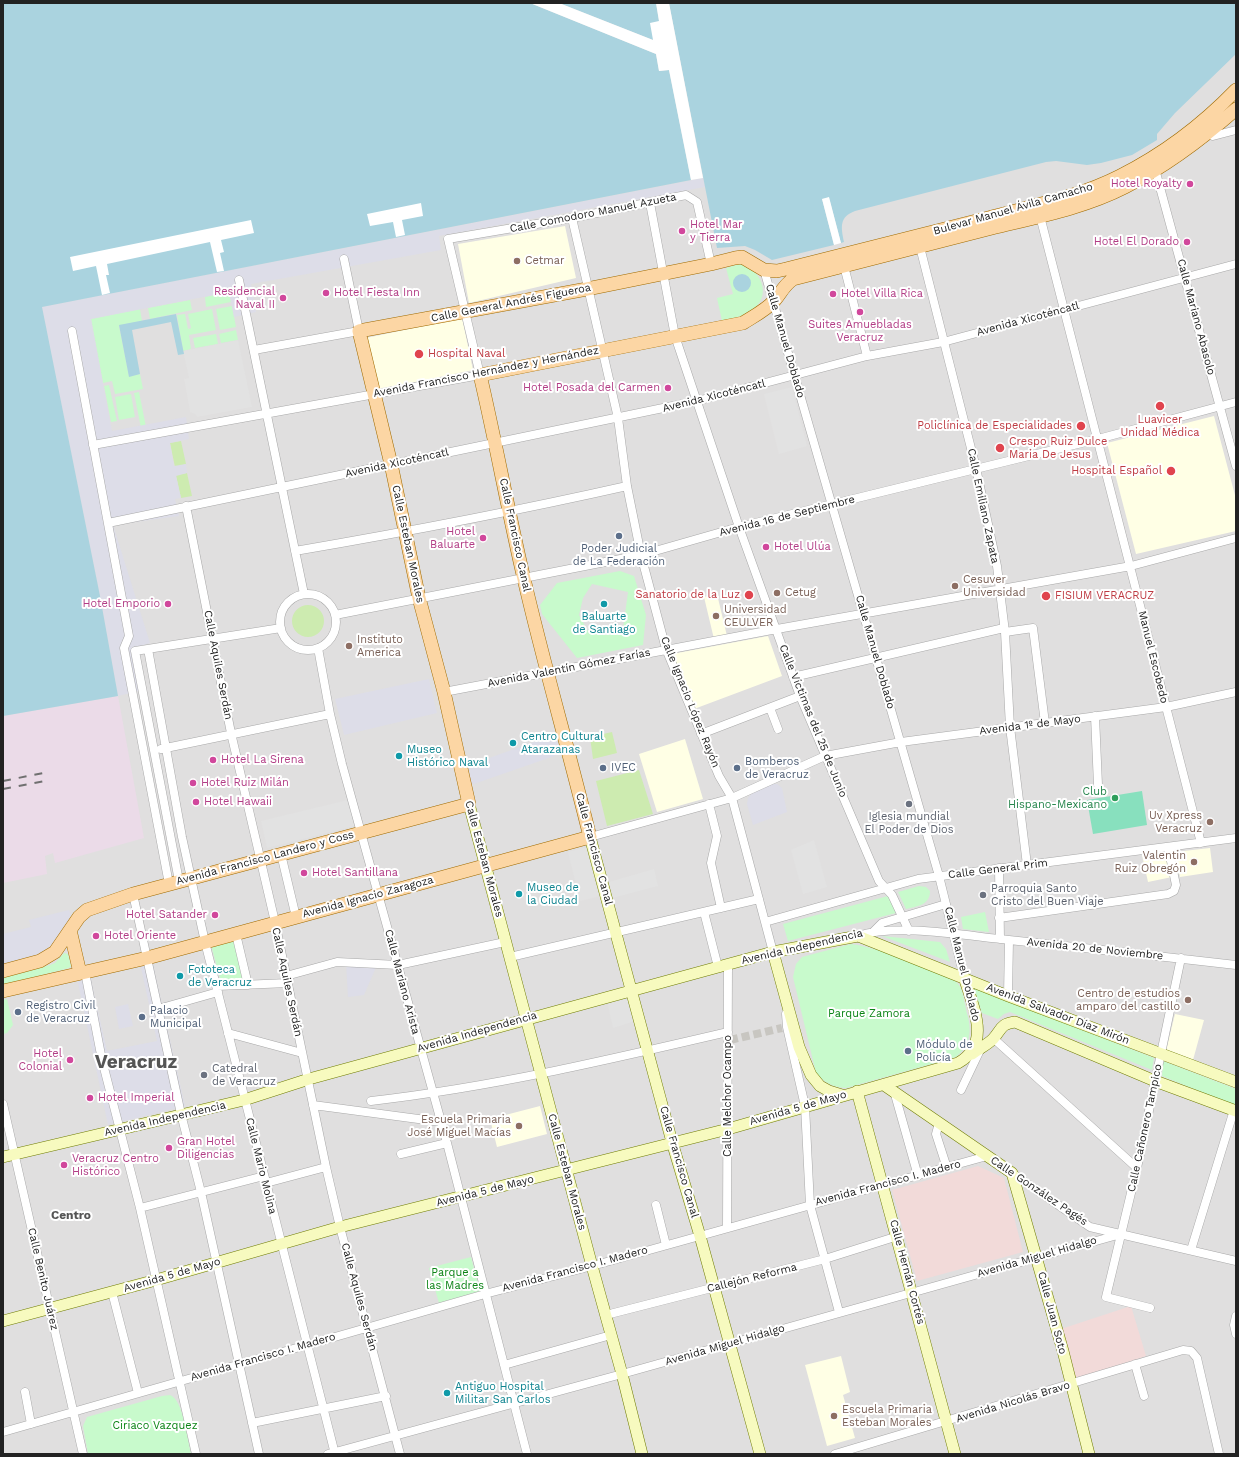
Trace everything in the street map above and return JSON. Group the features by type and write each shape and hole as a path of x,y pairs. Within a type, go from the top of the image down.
{"main road":[{"name":"Bulevar Manuel Ávila Camacho","path":"774,301 786,284 793,279 843,261 1087,190 1120,176 1150,159 1198,126 1236,90"},
{"name":"Bulevar Manuel Ávila Camacho","path":"764,270 777,271 920,247 1092,201 1125,187 1156,169 1208,134 1236,109"},
{"name":"Calle General Andrés Figueroa","path":"359,331 587,289 742,257 764,270"},
{"name":"Avenida Francisco Hernández y Hernández","path":"480,375 743,323 774,301"},
{"name":"Calle Esteban Morales","path":"359,331 391,464 419,598 444,692 469,804 622,1374 642,1454"},
{"name":"Calle Francisco Canal","path":"480,375 496,443 509,512 546,672 617,932 672,1142 700,1236 760,1454"},
{"name":"Avenida Francisco Landero y Coss","path":"3,971 40,961 55,952 79,917 87,910 133,894 469,804"},
{"name":"Avenida Ignacio Zaragoza","path":"3,991 147,958 590,837"},
{"path":"70,930 82,972"},
{"name":"Avenida Independencia","path":"3,1157 244,1100 309,1079 527,1018 773,952 858,936"},
{"name":"Avenida Salvador Díaz Mirón","path":"858,936 964,977 1008,996 1236,1082"},
{"name":"Calle Ignacio López Rayón","path":"773,952 799,1047 811,1075 820,1086 829,1091 843,1095"},
{"name":"Calle Manuel Doblado","path":"964,977 977,1024 978,1044"},
{"name":"Avenida Salvador Díaz Mirón","path":"978,1044 994,1038 997,1031 1006,1024 1015,1022 1155,1080 1235,1110"},
{"name":"Avenida 5 de Mayo","path":"3,1321 340,1228 672,1142 728,1129 857,1091 884,1085 958,1063 966,1058 978,1044"},
{"name":"Calle González Pagés","path":"884,1085 1012,1172"},
{"name":"Calle Hernán Cortés","path":"857,1091 898,1236 955,1454"},
{"name":"Calle Juan Soto","path":"1012,1172 1037,1258 1089,1454"}],"street":[{"path":"1198,126 1213,136 1236,131"},
{"name":"Calle Mariano Abasolo","path":"1156,169 1236,466"},
{"name":"Calle Comodoro Manuel Azueta","path":"448,239 572,218 686,195 697,202 711,264"},
{"name":"Calle Víctimas del 25 de Junio","path":"650,203 675,336 739,528 777,629 800,696 825,756 879,881 892,895 909,931"},
{"name":"Manuel Escobedo","path":"1040,216 1201,843"},
{"name":"Calle Ignacio López Rayón","path":"572,218 587,289 603,350 618,418 626,486 641,555 666,649 719,776 732,798 773,952"},
{"name":"Calle Francisco Canal","path":"448,239 480,375"},
{"name":"Calle Emiliano Zapata","path":"920,247 976,468 997,566 1005,630 1010,727 1027,865"},
{"name":"Calle Esteban Morales","path":"344,259 359,331"},
{"path":"843,261 867,356"},
{"name":"Avenida Xicoténcatl","path":"108,523 697,401 867,356 943,342 1236,264"},
{"name":"Calle Manuel Doblado","path":"764,270 794,376 833,504 939,876 964,977"},
{"path":"239,280 304,594"},
{"path":"72,331 129,636 124,648 180,881"},
{"name":"Calle General Andrés Figueroa","path":"254,350 359,331"},
{"name":"Avenida Francisco Hernández y Hernández","path":"93,445 480,375"},
{"name":"Avenida 16 de Septiembre","path":"335,615 641,555 739,528 976,468 1098,439 1236,402"},
{"path":"295,551 405,533 626,486"},
{"name":"Calle Aquiles Serdán","path":"186,506 231,733 275,922 302,1053 309,1079 326,1167 340,1228 368,1328 400,1454"},
{"name":"Avenida Valentín Gómez Farías","path":"444,692 666,649 1131,566 1236,538"},
{"path":"304,594 316,595 326,600 335,615 335,629 333,635 324,645 318,648 305,650 292,645 284,635 281,628 281,615 284,609 292,599 304,594"},
{"path":"180,881 135,651 281,628"},
{"path":"794,677 1005,630 1033,628 1045,723"},
{"name":"Calle Mariano Arista","path":"318,648 330,714 447,1143 459,1197 527,1454"},
{"path":"148,649 184,846 180,881"},
{"name":"Avenida 1º de Mayo","path":"732,798 825,756 901,742 1166,707 1236,692"},
{"path":"701,734 800,696"},
{"path":"770,708 778,729"},
{"path":"154,750 231,733 330,714"},
{"path":"1095,716 1098,785"},
{"name":"Avenida Ignacio Zaragoza","path":"590,837 732,798"},
{"path":"709,804 716,836 711,863 721,908"},
{"name":"Calle General Prim","path":"765,922 885,888 939,876 1236,838"},
{"path":"173,848 184,846"},
{"path":"999,918 1168,894 1174,891 1176,885 1168,847"},
{"path":"282,854 296,917"},
{"path":"998,868 1000,939"},
{"name":"Calle Mario Molina","path":"180,881 205,942 307,1344 332,1453"},
{"path":"133,894 181,1114 201,1192 259,1454"},
{"path":"510,957 759,899"},
{"path":"874,931 882,923 946,904"},
{"name":"Calle Melchor Ocampo","path":"704,912 723,965 729,1041 727,1228"},
{"name":"Avenida Independencia","path":"858,936 874,931 909,931 954,934"},
{"path":"236,934 248,985"},
{"name":"Avenida 20 de Noviembre","path":"954,934 1236,965"},
{"path":"1008,996 1009,940"},
{"path":"158,1009 217,989 287,980 337,962 398,965 505,942"},
{"name":"Calle Cañonero Tampico","path":"1150,1308 1106,1297 1137,1168 1181,958"},
{"path":"82,972 102,1060 140,1208 196,1454"},
{"name":"Calle Ignacio López Rayón","path":"785,994 785,1028 806,1106 810,1205 839,1312"},
{"path":"371,1101 433,1094 542,1075 728,1032"},
{"path":"228,1033 302,1053"},
{"path":"994,1038 1137,1168"},
{"path":"961,1090 978,1044"},
{"path":"894,1091 918,1176"},
{"name":"Calle Benito Juárez","path":"3,1104 49,1309 75,1412 83,1454"},
{"path":"313,1105 441,1122"},
{"path":"1191,1250 1235,1110"},
{"path":"939,1123 936,1134 946,1168"},
{"path":"401,1154 447,1143"},
{"name":"Avenida Francisco I. Madero","path":"3,1432 180,1380 485,1294 592,1266 987,1156"},
{"path":"140,1208 201,1192 326,1167"},
{"name":"Calle González Pagés","path":"1012,1172 1090,1227 1236,1261"},
{"path":"656,1205 666,1245"},
{"name":"Avenida Miguel Hidalgo","path":"332,1453 514,1404 1121,1234"},
{"name":"Callejón Reforma","path":"606,1315 825,1259 898,1236"},
{"path":"112,1292 138,1393"},
{"path":"1236,1316 1234,1325 1236,1334"},
{"path":"504,1365 611,1335"},
{"name":"Avenida Nicolás Bravo","path":"835,1454 947,1422 1183,1350 1191,1351 1197,1358 1219,1454"},
{"path":"1135,1364 1144,1396"},
{"path":"25,1392 31,1424"},
{"path":"252,1422 386,1396"}],"shaded area":[{"path":"524,3 725,3 1236,44 1236,1454 3,1454 3,206"},
{"path":"703,178 705,187 439,236 441,250 251,284 256,312 234,317 229,292 91,319 112,431 186,417 189,439 170,443 174,466 186,464 187,473 176,476 181,498 175,499 179,516 113,525 150,643 132,649 139,691 118,696 100,596 42,307"},
{"name":"Cetmar","path":"565,226 576,278 469,303 458,244"},
{"name":"Hospital Naval","path":"462,318 473,370 377,390 366,338"},
{"path":"238,340 252,407 197,417 195,414 190,412 184,379 189,378 183,351"},
{"path":"792,387 807,446 779,454 764,394"},
{"name":"Hospital Español","path":"1214,416 1236,499 1236,531 1136,554 1107,443"},
{"name":"Universidad CEULVER","path":"717,594 727,636 714,639 704,597"},
{"path":"768,636 782,676 694,709 672,654"},
{"path":"429,679 437,713 344,735 335,699"},
{"path":"118,696 144,838 55,863 53,853 45,856 47,874 3,883 3,716"},
{"path":"556,734 560,754 471,785 467,766"},
{"path":"685,739 703,799 657,812 639,754"},
{"path":"770,784 777,784 782,788 787,812 753,825 747,804 748,798 753,792"},
{"path":"348,800 355,826 267,848 261,821"},
{"path":"814,840 827,887 803,894 791,850"},
{"path":"587,847 600,896 580,901 568,852"},
{"name":"Valentin Ruiz Obregón","path":"1210,848 1213,872 1180,877 1175,852"},
{"path":"1166,850 1172,877 1148,882 1142,855"},
{"path":"654,869 658,886 613,898 609,882"},
{"path":"69,910 71,915 54,949 3,968 3,934 31,927 29,920"},
{"path":"152,960 185,1106 108,1125 77,978 90,975 107,1051 157,1041 140,963"},
{"path":"346,962 377,965 364,995 348,997"},
{"path":"627,996 635,1021 613,1028 607,1002"},
{"path":"128,1004 133,1026 119,1029 115,1007"},
{"path":"1175,1014 1204,1020 1193,1060 1166,1051"},
{"name":"Escuela Primaria José Miguel Macías","path":"540,1106 547,1134 497,1147 490,1119"},
{"path":"978,1166 1004,1178 1023,1252 917,1281 892,1190"},
{"path":"1131,1306 1146,1356 1075,1380 1061,1329"},
{"name":"Escuela Primaria Esteban Morales","path":"841,1356 850,1392 843,1395 855,1438 827,1446 805,1365"}],"green space":[{"path":"739,264 753,271 758,277 762,283 762,297 758,304 749,312 738,317 722,321 717,298 733,294 726,268"},
{"path":"229,292 231,302 206,307 205,297"},
{"path":"190,300 192,310 150,319 148,308"},
{"path":"232,306 236,327 220,330 216,309"},
{"path":"140,309 142,321 119,326 129,376 140,374 143,389 115,394 112,381 103,383 91,319"},
{"path":"212,309 216,330 189,335 191,349 183,351 177,315 185,314 188,329 191,328 188,314"},
{"path":"236,330 238,340 221,343 219,334"},
{"path":"216,334 218,344 195,348 193,338"},
{"path":"109,385 117,421 111,422 104,386"},
{"path":"139,392 146,427 141,428 134,393"},
{"path":"131,394 135,417 119,420 115,397"},
{"path":"181,441 186,464 175,467 170,443"},
{"path":"187,473 192,496 181,498 176,475"},
{"path":"620,571 634,576 646,615 643,645 577,658 542,614 540,605 557,583","holes":["592,584 628,592 623,629 605,635 589,633 579,615 583,598"]},
{"path":"305,605 311,605 321,612 324,621 323,627 317,634 311,637 305,637 295,630 292,624 292,618 299,608"},
{"path":"612,732 617,753 593,759 590,737"},
{"path":"639,770 653,814 607,826 596,781"},
{"path":"1142,791 1147,825 1093,834 1087,800"},
{"path":"919,886 926,887 930,891 928,899 922,904 906,909 898,892"},
{"path":"888,896 896,913 788,941 783,924"},
{"path":"985,912 989,932 963,929 961,917"},
{"path":"882,936 940,942 946,949 950,962"},
{"path":"237,939 248,985 222,986 211,945"},
{"name":"Parque Zamora","path":"851,944 875,949 926,966 953,979 959,985 963,996 970,1029 967,1044 956,1057 846,1088 837,1087 826,1082 816,1073 793,977 796,964 802,957"},
{"path":"64,953 68,954 71,966 69,968 3,985 3,977 50,965 55,963"},
{"path":"974,988 1154,1058 1152,1070 1010,1012 1004,1014 998,1019 982,1013"},
{"path":"7,999 13,1025 7,1033 3,1034 3,1000"},
{"path":"1163,1061 1236,1089 1236,1106 1162,1076"},
{"name":"Parque a las Madres","path":"471,1257 480,1291 439,1303 429,1268"},
{"name":"Ciriaco Vazquez","path":"170,1395 175,1398 182,1412 191,1454 88,1454 83,1426 87,1417"}],"water":[{"path":"3,3 530,3 656,54 659,71 669,70 691,180 42,307 100,596 118,696 3,716"},
{"path":"559,3 656,3 659,21 653,40"},
{"path":"669,3 1236,3 1236,54 1175,113 1157,134 1157,140 1132,155 1087,165 1056,161 1046,162 855,211 846,216 842,223 844,242 841,243 829,198 822,199 834,245 772,260 745,246 717,248"},
{"path":"742,274 748,277 751,283 748,289 742,292 736,289 733,283 736,277"},
{"path":"176,314 184,354 178,355 171,322 132,330 140,374 129,377 119,325"}],"pier":[{"path":"530,3 559,3 653,40 650,23 659,21 656,3 669,3 703,178 691,180 669,70 659,71 656,54"},
{"path":"829,197 841,243 834,245 822,199"},
{"path":"421,203 423,216 402,220 405,235 396,237 393,222 370,226 367,214"},
{"path":"251,220 254,233 221,240 224,252 220,253 224,271 217,272 210,242 107,264 109,275 106,275 110,293 102,295 96,266 73,271 70,257"}],"tunnel":[{"path":"730,1040 782,1028"}],"railway":[{"path":"3,781 43,773"},
{"path":"3,789 45,781"}],"place":[{"name":"Hotel Royalty","path":"1190,184"},
{"name":"Hotel Mar y Tierra","path":"682,231"},
{"name":"Hotel El Dorado","path":"1187,242"},
{"name":"Cetmar","path":"517,261"},
{"name":"Hotel Fiesta Inn","path":"326,293"},
{"name":"Hotel Villa Rica","path":"833,294"},
{"name":"Residencial Naval II","path":"283,298"},
{"name":"Suites Amuebladas Veracruz","path":"860,312"},
{"name":"Hospital Naval","path":"419,354"},
{"name":"Hotel Posada del Carmen","path":"668,388"},
{"name":"Luavicer Unidad Médica","path":"1160,406"},
{"name":"Policlínica de Especialidades","path":"1081,426"},
{"name":"Crespo Ruiz Dulce Maria De Jesus","path":"1000,448"},
{"name":"Hospital Español","path":"1171,471"},
{"name":"Poder Judicial de La Federación","path":"619,536"},
{"name":"Hotel Baluarte","path":"483,538"},
{"name":"Hotel Ulúa","path":"766,547"},
{"name":"Cesuver Universidad","path":"955,586"},
{"name":"Cetug","path":"777,593"},
{"name":"Sanatorio de la Luz","path":"749,595"},
{"name":"FISIUM VERACRUZ","path":"1046,596"},
{"name":"Hotel Emporio","path":"168,604"},
{"name":"Baluarte de Santiago","path":"604,604"},
{"name":"Universidad CEULVER","path":"716,616"},
{"name":"Instituto America","path":"349,646"},
{"name":"Centro Cultural Atarazanas","path":"513,743"},
{"name":"Museo Histórico Naval","path":"399,756"},
{"name":"Hotel La Sirena","path":"213,760"},
{"name":"IVEC","path":"603,768"},
{"name":"Bomberos de Veracruz","path":"737,768"},
{"name":"Hotel Ruiz Milán","path":"193,783"},
{"name":"Club Hispano-Mexicano","path":"1115,798"},
{"name":"Hotel Hawaii","path":"196,802"},
{"name":"Iglesia mundial El Poder de Dios","path":"909,804"},
{"name":"Uv Xpress Veracruz","path":"1210,822"},
{"name":"Valentin Ruiz Obregón","path":"1194,862"},
{"name":"Hotel Santillana","path":"304,873"},
{"name":"Museo de la Ciudad","path":"519,894"},
{"name":"Parroquia Santo Cristo del Buen Viaje","path":"983,895"},
{"name":"Hotel Satander","path":"215,915"},
{"name":"Hotel Oriente","path":"96,936"},
{"name":"Fototeca de Veracruz","path":"180,976"},
{"name":"Centro de estudios amparo del castillo","path":"1188,1000"},
{"name":"Registro Civil de Veracruz","path":"18,1012"},
{"name":"Palacio Municipal","path":"142,1017"},
{"name":"Módulo de Policía","path":"908,1051"},
{"name":"Hotel Colonial","path":"70,1060"},
{"name":"Catedral de Veracruz","path":"204,1075"},
{"name":"Hotel Imperial","path":"90,1098"},
{"name":"Escuela Primaria José Miguel Macías","path":"519,1126"},
{"name":"Gran Hotel Diligencias","path":"169,1148"},
{"name":"Veracruz Centro Histórico","path":"64,1165"},
{"name":"Antiguo Hospital Militar San Carlos","path":"447,1393"},
{"name":"Escuela Primaria Esteban Morales","path":"834,1416"}],"district":[{"name":"Veracruz","path":"136,1062"},
{"name":"Centro","path":"71,1215"}]}
